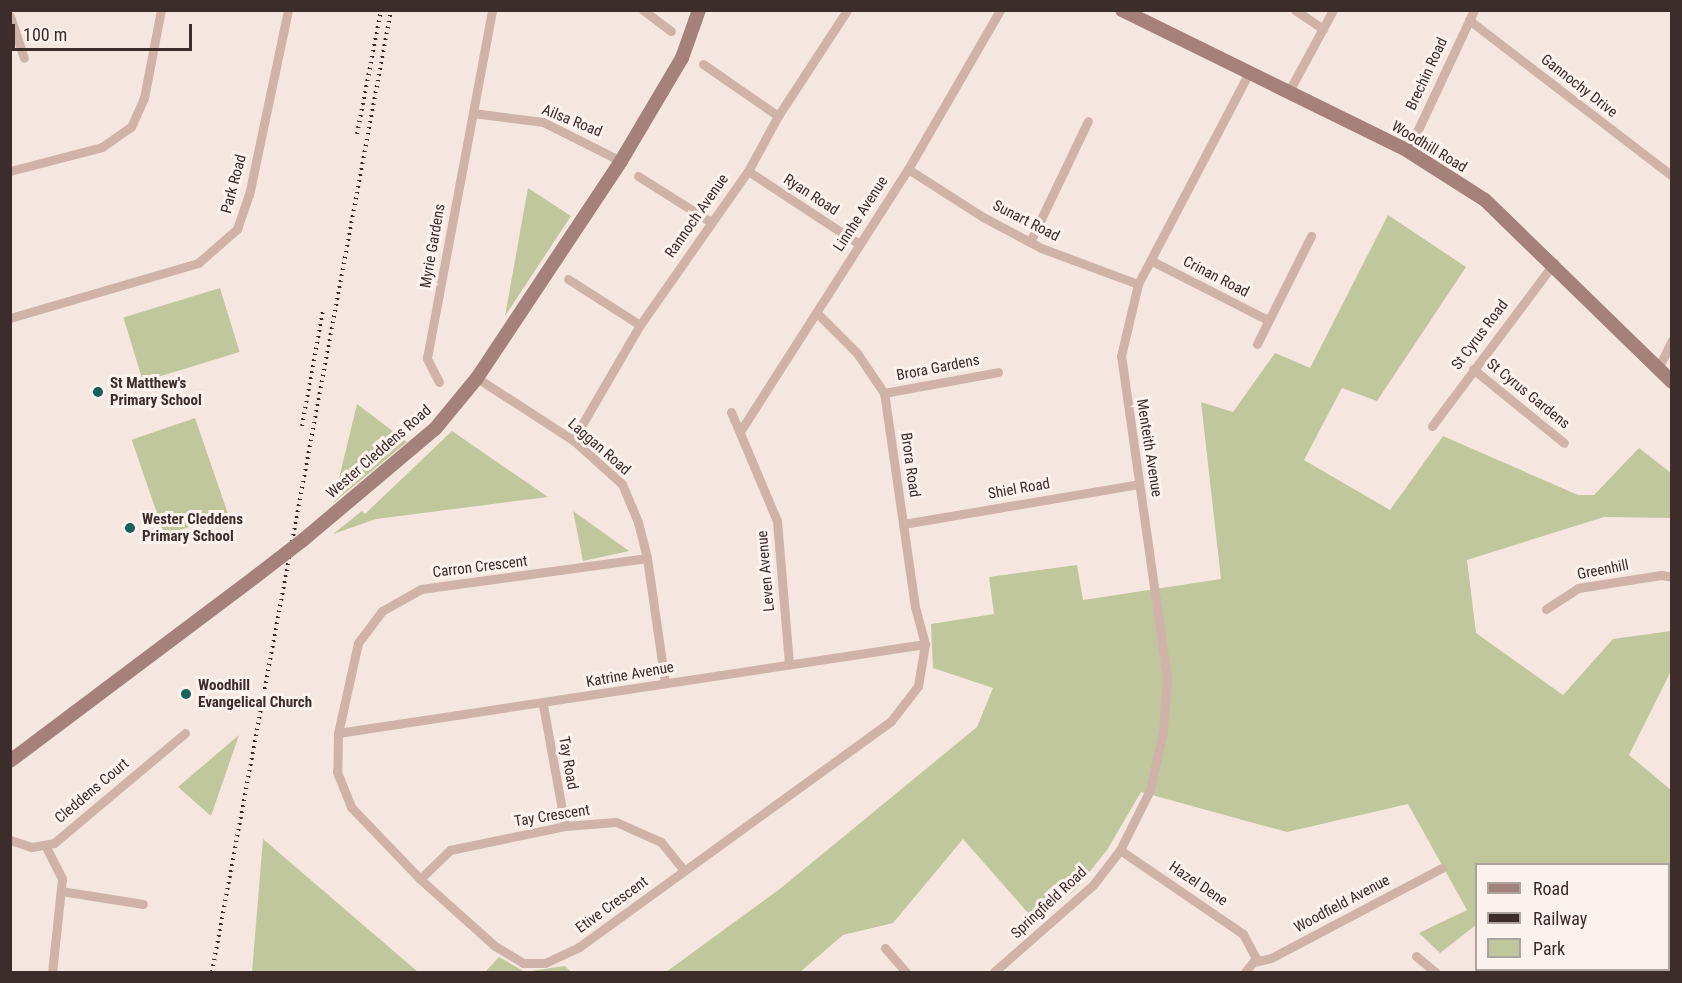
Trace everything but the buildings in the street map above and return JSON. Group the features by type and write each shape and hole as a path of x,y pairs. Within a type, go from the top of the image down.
{"street":[{"path":"10,171 102,147 131,127 144,98 161,10"},
{"name":"Park Road","path":"10,318 198,263 237,229 249,195 288,10"},
{"name":"Myrie Gardens","path":"439,382 427,358 492,10"},
{"path":"643,10 671,31"},
{"name":"Wester Cleddens Road","path":"10,761 303,540 435,429 477,378 621,161 682,58 699,10"},
{"name":"Rannoch Avenue","path":"573,440 640,325 747,171 778,116 847,10"},
{"name":"Linnhe Avenue","path":"741,430 908,169 1000,10"},
{"path":"1294,10 1323,29"},
{"path":"1288,91 1333,10"},
{"name":"Brechin Road","path":"1408,151 1474,10"},
{"name":"Woodhill Road","path":"1129,12 1408,151 1485,200 1554,263 1671,382"},
{"path":"10,16 24,58"},
{"name":"Gannochy Drive","path":"1469,20 1671,176"},
{"path":"703,64 778,116"},
{"name":"Menteith Avenue","path":"1120,850 1150,790 1162,730 1167,678 1121,356 1138,284 1250,71"},
{"name":"Ailsa Road","path":"473,113 543,122 621,161"},
{"path":"1030,242 1088,122"},
{"name":"Sunart Road","path":"908,169 1030,242 1138,284"},
{"name":"Ryan Road","path":"747,171 859,244"},
{"path":"638,176 711,222"},
{"path":"1257,344 1311,236"},
{"name":"Crinan Road","path":"1152,261 1268,320"},
{"name":"St Cyrus Road","path":"1432,426 1554,263"},
{"path":"568,279 640,325"},
{"name":"Brora Road","path":"817,313 857,353 885,393 915,607 925,644"},
{"path":"1658,369 1671,340"},
{"name":"St Cyrus Gardens","path":"1473,369 1564,443"},
{"name":"Brora Gardens","path":"885,393 998,372"},
{"name":"Laggan Road","path":"477,378 573,440 622,484 638,522 647,558 665,683"},
{"name":"Leven Avenue","path":"731,412 741,430 777,521 789,665"},
{"name":"Shiel Road","path":"903,524 1139,484"},
{"name":"Carron Crescent","path":"339,733 358,643 382,611 421,589 647,558"},
{"name":"Greenhill","path":"1546,609 1578,588 1661,575 1671,577"},
{"name":"Katrine Avenue","path":"339,733 543,705 665,683 925,644"},
{"name":"Etive Crescent","path":"339,733 337,772 351,807 420,879 495,946 523,963 545,963 579,947 891,721 918,686 925,644"},
{"name":"Tay Road","path":"543,705 565,826"},
{"name":"Cleddens Court","path":"45,845 54,843 184,733"},
{"name":"Tay Crescent","path":"420,879 450,850 565,826 615,822 661,843 684,870"},
{"path":"10,840 32,848 45,845 62,879 52,972"},
{"name":"Hazel Dene","path":"1120,850 1232,925 1252,950 1254,962"},
{"name":"Springfield Road","path":"994,972 1068,910 1120,850"},
{"name":"Woodfield Avenue","path":"1245,972 1254,962 1271,958 1442,868"},
{"path":"61,891 142,904"},
{"path":"885,948 906,972"},
{"path":"1416,956 1435,972"}],"green space":[{"path":"528,188 571,216 505,316"},
{"path":"1388,215 1466,267 1377,401 1342,388 1304,460 1390,510 1443,436 1578,495 1594,495 1639,448 1671,473 1671,518 1604,517 1467,560 1476,633 1563,695 1613,639 1671,631 1671,671 1629,755 1671,790 1671,972 1614,972 1670,971 1670,863 1475,863 1475,926 1440,953 1419,933 1467,910 1408,804 1287,832 1141,792 1107,850 1075,890 1036,922 963,839 893,923 843,935 800,972 666,972 781,888 977,727 993,688 933,668 931,624 994,614 989,577 1077,565 1083,600 1221,579 1201,402 1233,412 1275,353 1310,368"},
{"path":"220,288 240,352 143,382 123,318"},
{"path":"357,404 407,442 333,503"},
{"path":"195,418 228,513 165,535 132,440"},
{"path":"452,431 548,497 376,519 333,534 362,511 365,514"},
{"path":"573,511 629,551 583,561"},
{"path":"239,735 211,816 178,787"},
{"path":"263,839 418,972 252,972"},
{"path":"499,957 525,972 485,972"},
{"path":"565,966 571,972 525,972"}],"railway":[{"path":"357,134 381,10"},
{"path":"212,972 391,10"},
{"path":"302,426 323,311"}],"place":[{"name":"St Matthew's Primary School","path":"98,392"},
{"name":"Wester Cleddens Primary School","path":"130,528"},
{"name":"Woodhill Evangelical Church","path":"186,694"}]}
